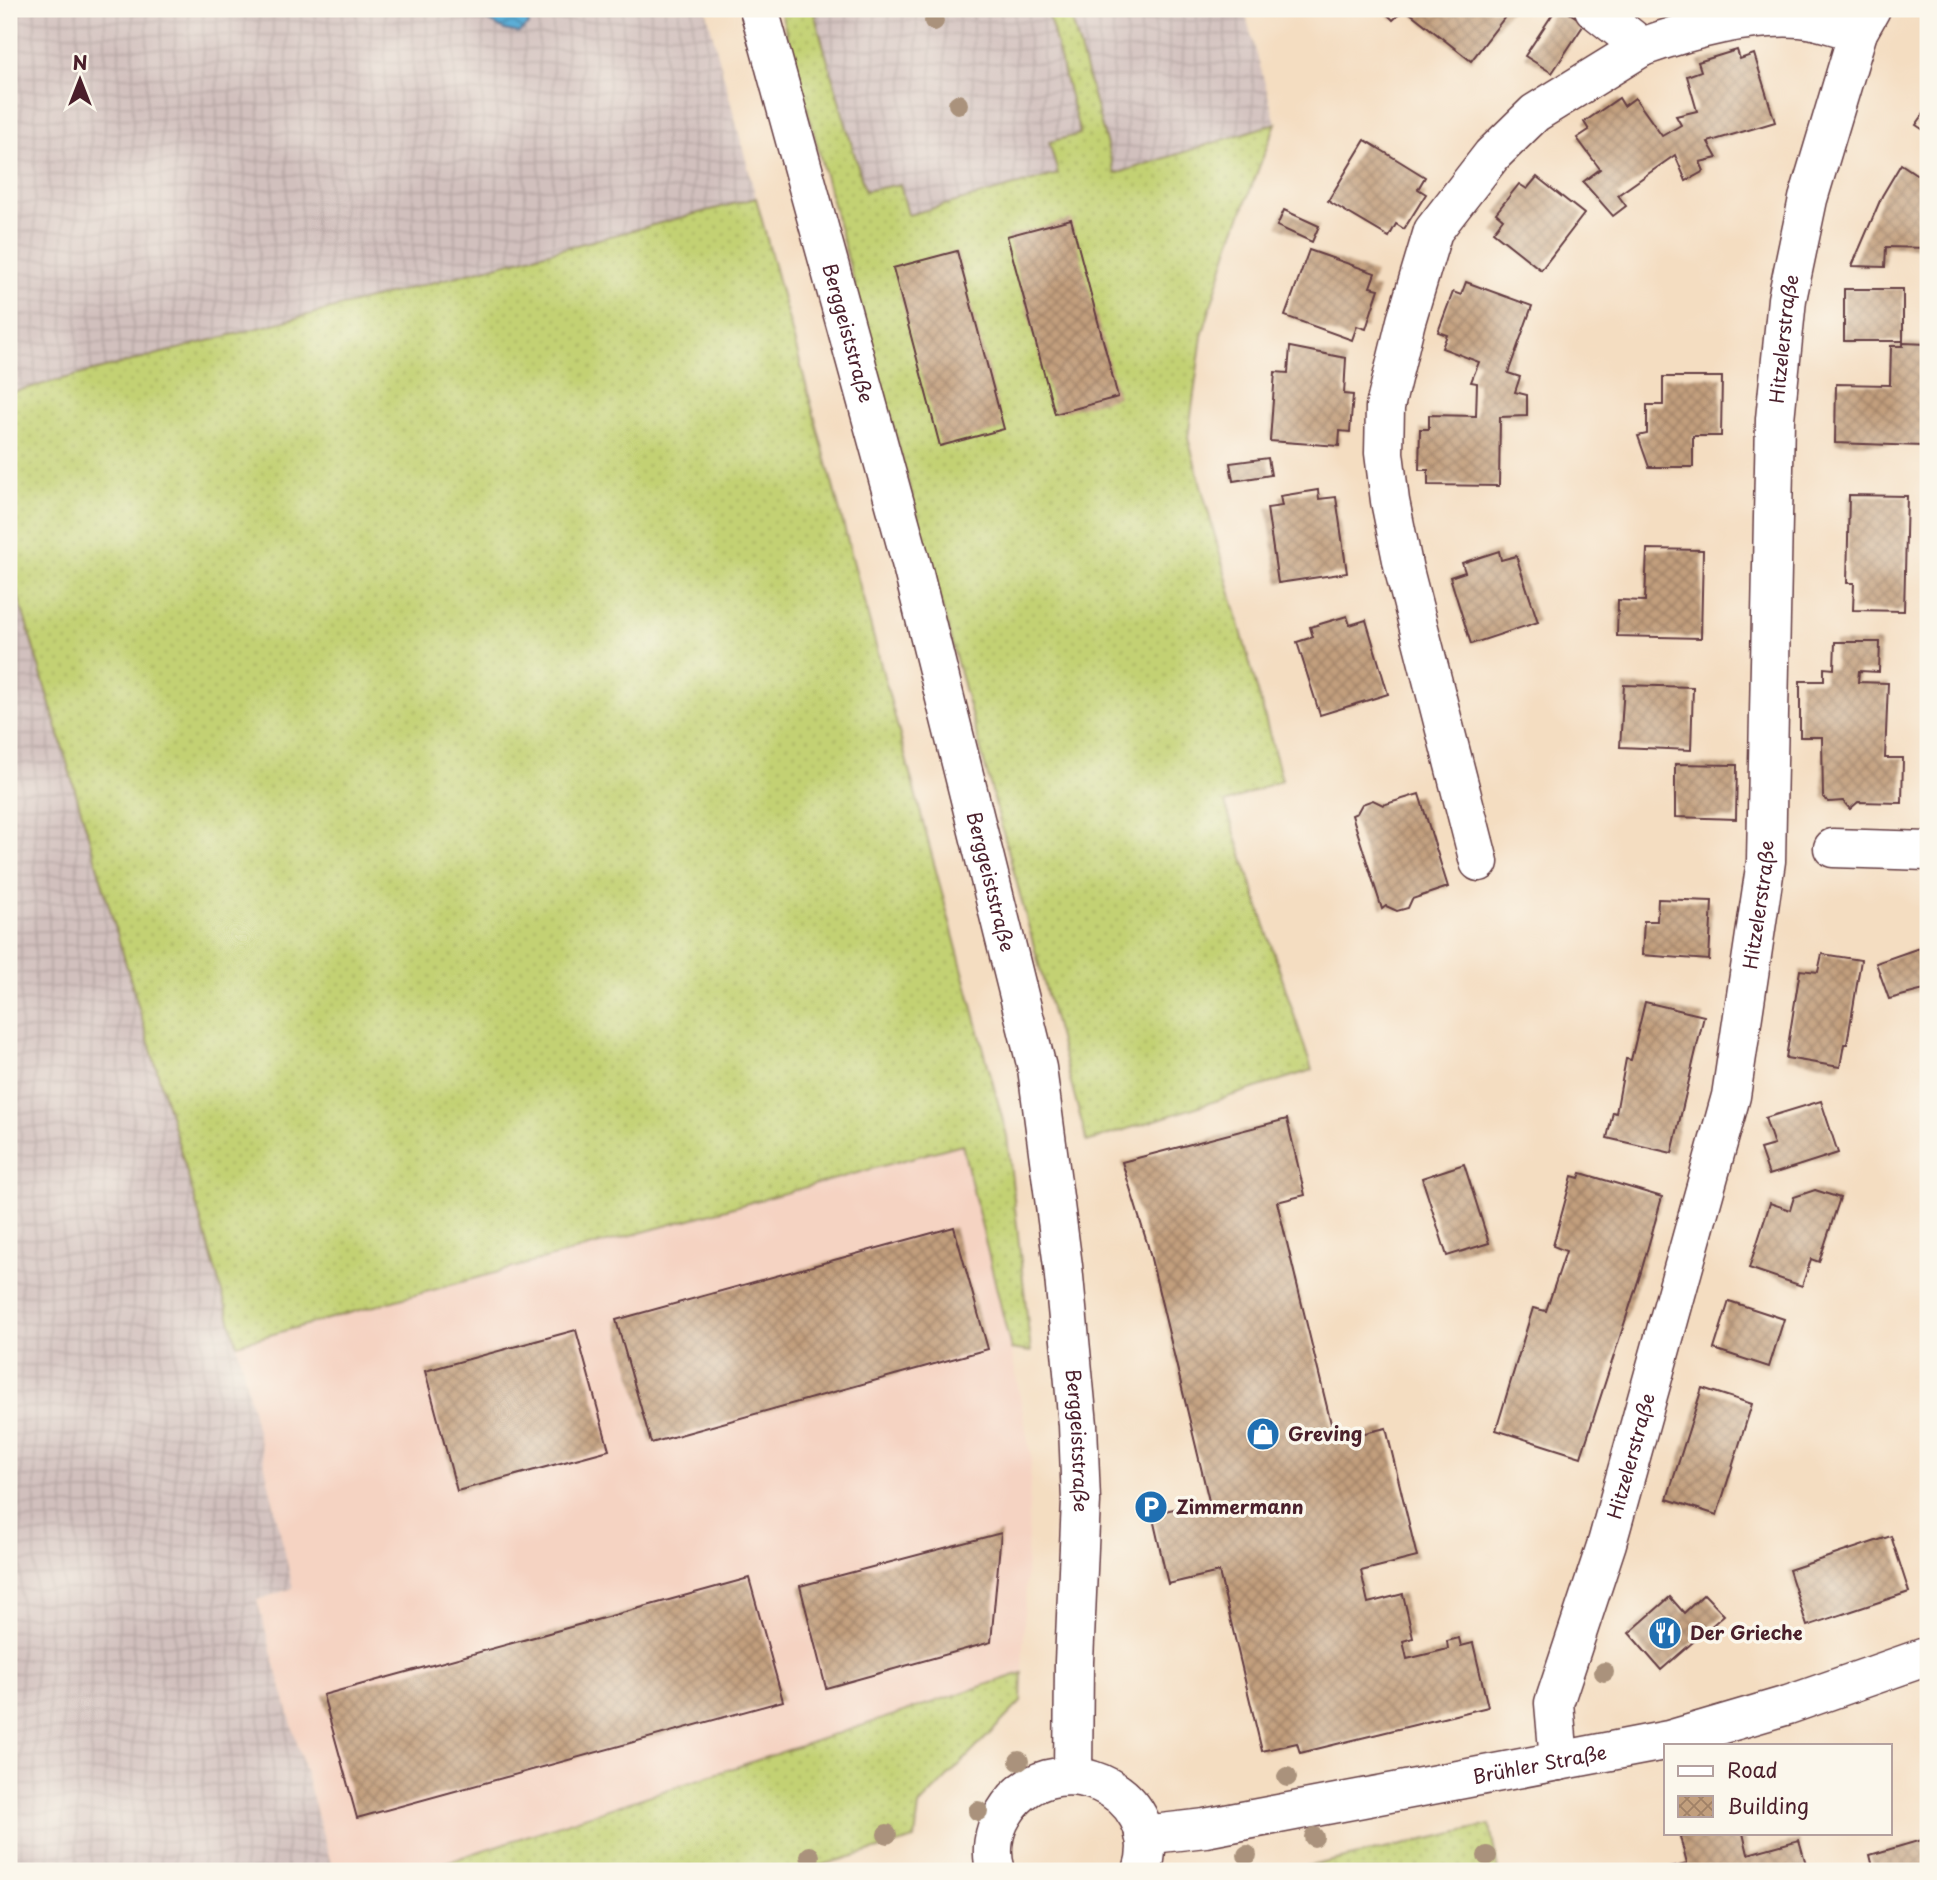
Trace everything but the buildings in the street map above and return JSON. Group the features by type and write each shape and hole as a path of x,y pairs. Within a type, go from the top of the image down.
{"street":[{"name":"Berggeiststraße","path":"760,9 912,566 1037,1068 1063,1266 1078,1425 1082,1501 1074,1662 1073,1775"},
{"path":"1594,9 1642,47"},
{"name":"Hitzelerstraße","path":"1479,862 1404,570 1390,501 1384,453 1385,407 1406,321 1433,230 1492,155 1535,113 1642,47 1693,30 1742,20 1802,18 1864,21 1808,199 1787,299 1775,419 1766,861 1731,1096 1607,1543 1555,1703 1559,1761"},
{"path":"1833,848 1928,851"},
{"name":"Brühler Straße","path":"986,1870 998,1824 1010,1803 1028,1787 1049,1777 1073,1775 1099,1781 1121,1795 1137,1817 1143,1853 1205,1828 1669,1740 1788,1705 1928,1656"}],"shaded area":[{"path":"9,9 706,9 756,198 9,393"},
{"path":"813,9 1244,9 1276,123 1115,174 878,241"},
{"path":"9,564 237,1344 293,1588 257,1600 333,1871 9,1871"},
{"path":"962,1144 1011,1349 1031,1456 1022,1673 420,1871 333,1871 257,1600 293,1588 237,1344"}],"green space":[{"path":"780,9 813,9 865,191 900,184 908,215 1058,174 1049,142 1080,134 1047,9 1069,9 1115,174 1276,123 1230,243 1202,336 1188,438 1282,780 1225,803 1312,1070 1087,1142"},
{"path":"756,198 1007,1136 1031,1352 1011,1349 962,1144 237,1344 9,564 9,393"},
{"path":"1022,1673 1021,1702 919,1806 915,1839 800,1871 420,1871"},
{"path":"1490,1825 1498,1871 1288,1871"}],"water":[{"path":"470,9 519,9 527,13 529,25 519,33 504,30"}],"place":[{"name":"Greving","path":"1263,1434"},
{"name":"Zimmermann","path":"1151,1507"},
{"name":"Der Grieche","path":"1665,1633"}]}
